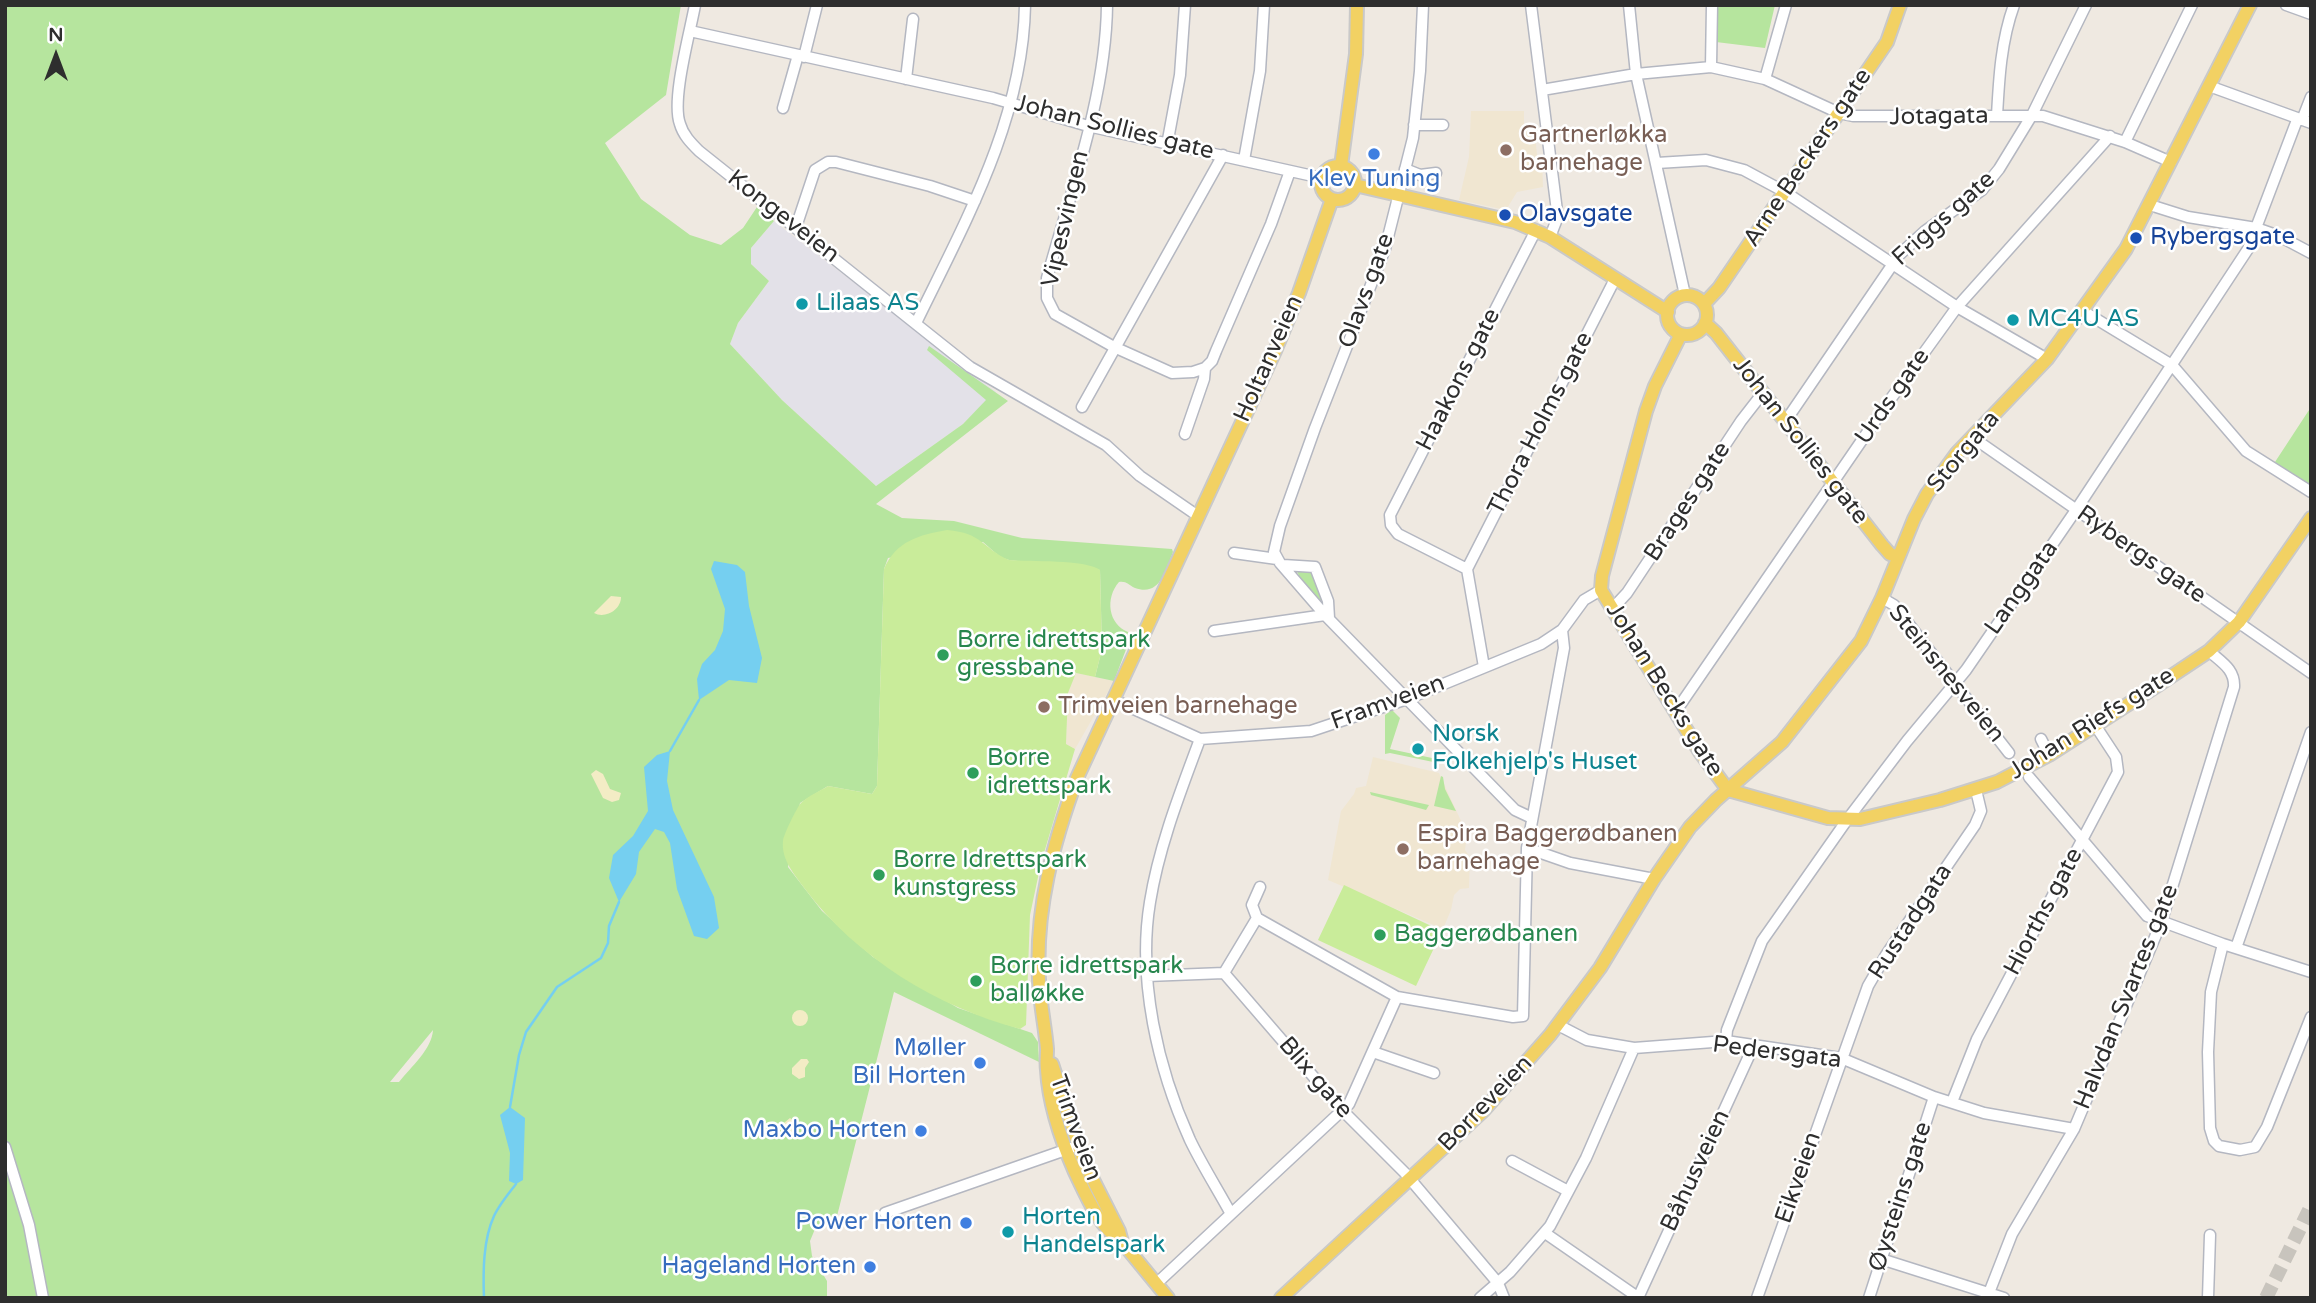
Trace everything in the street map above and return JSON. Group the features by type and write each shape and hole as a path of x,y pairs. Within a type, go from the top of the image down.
{"main road":[{"path":"1341,166 1356,54 1357,5"},
{"name":"Arne Beckers gate","path":"1704,304 1719,288 1887,42 1900,5"},
{"name":"Storgata","path":"1654,879 1690,827 1782,742 1814,704 1860,641 1882,598 1927,494 1972,437 2047,359 2126,249 2250,5"},
{"path":"1341,166 1352,173 1355,185 1352,193 1345,199 1332,199 1322,188 1322,178 1331,167 1341,166"},
{"path":"1355,185 1515,222 1536,230 1668,312"},
{"name":"Holtanveien","path":"1198,516 1275,351 1299,293 1332,199"},
{"path":"1685,295 1694,296 1704,304 1707,314 1705,323 1695,333 1681,334 1670,325 1668,312 1676,299 1685,295"},
{"name":"Johan Sollies gate","path":"1705,323 1716,333 1882,545 1890,554 1898,557"},
{"path":"1601,590 1602,576 1646,411 1655,386 1681,334"},
{"name":"Trimveien","path":"1168,1298 1122,1242 1102,1199 1072,1148 1047,1051 1038,971 1040,924 1046,883 1068,801 1198,516"},
{"name":"Johan Riefs gate","path":"1728,790 1828,818 1847,820 1905,809 1976,790 2023,770 2209,651 2239,622 2311,518"},
{"name":"Johan Becks gate","path":"1601,590 1712,770 1728,790"},
{"name":"Borreveien","path":"1281,1298 1483,1111 1558,1025 1611,950 1654,879"}],"street":[{"name":"Kongeveien","path":"695,5 678,103 679,123 683,132 699,150 970,367 1106,445 1140,476 1198,516"},
{"path":"783,108 817,5"},
{"path":"916,323 975,201 998,146 1020,68 1025,5"},
{"name":"Vipesvingen","path":"1107,5 1101,67 1047,278 1047,298 1055,314 1114,347 1172,373 1193,372 1205,368"},
{"path":"1167,145 1180,75 1185,5"},
{"path":"1244,160 1260,71 1264,5"},
{"name":"Olavs gate","path":"1280,562 1274,552 1280,526 1385,249 1414,125 1423,5"},
{"path":"1531,5 1557,211 1550,237"},
{"path":"1629,5 1636,74 1685,295"},
{"path":"1711,67 1712,5"},
{"path":"1765,79 1786,5"},
{"path":"1997,116 1999,73 2006,30 2014,5"},
{"name":"Friggs gate","path":"1784,422 1899,255 1925,231 1982,190 1999,169 2032,115 2086,5"},
{"path":"2126,142 2192,5"},
{"path":"2286,5 2311,14"},
{"path":"906,79 913,19"},
{"name":"Johan Sollies gate","path":"690,31 993,98 1088,126 1322,178"},
{"name":"Jotagata","path":"1542,90 1636,74 1711,67 1765,79 1839,113 1864,118 2032,115 2109,136 2171,162"},
{"path":"2209,86 2303,121"},
{"name":"Langgata","path":"1726,1041 1727,1030 1762,941 1847,820 1966,670 2076,510 2248,249 2311,97"},
{"path":"1414,125 1443,125"},
{"name":"Urds gate","path":"1676,711 1956,307 2109,136"},
{"path":"1082,407 1223,155"},
{"path":"1657,163 1706,160 1744,170 1785,192 1956,307 2047,359"},
{"path":"796,227 816,170 828,162 930,186 975,201"},
{"path":"1405,169 1420,174 1436,173"},
{"path":"1185,434 1204,379 1205,368 1212,361 1219,346 1270,227 1290,171"},
{"path":"2150,205 2188,217 2256,228 2279,236 2311,253"},
{"name":"Haakons gate","path":"1467,569 1393,530 1390,520 1392,509 1536,230"},
{"name":"Thora Holms gate","path":"1467,569 1615,279"},
{"path":"2082,312 2172,365 2246,450 2311,492"},
{"name":"Brages gate","path":"1612,608 1627,593 1741,421 1762,394"},
{"name":"Rybergs gate","path":"1972,437 2311,673"},
{"path":"1234,553 1315,567 1328,601 1327,616"},
{"path":"1280,562 1327,616 1515,810 1532,818"},
{"path":"1467,569 1484,667"},
{"name":"Framveien","path":"1114,700 1200,739 1311,731 1407,699 1541,644 1562,630 1584,600 1601,590"},
{"name":"Steinsnesveien","path":"1882,598 1894,605 2009,752"},
{"path":"1214,631 1327,616"},
{"path":"1261,887 1252,905 1257,918 1397,997 1513,1017 1523,1016 1527,848 1564,648 1562,630"},
{"name":"Halvdan Svartes gate","path":"1988,1295 2012,1234 2074,1129 2161,923 2234,687 2231,671 2209,651"},
{"name":"Hiorths gate","path":"1952,1102 1978,1040 2118,772 2116,757 2095,725"},
{"path":"2236,948 2311,732"},
{"path":"1200,739 1170,822 1154,879 1146,934 1147,976 1159,1053 1174,1100 1191,1142 1231,1214"},
{"path":"2041,739 2049,755"},
{"path":"2029,777 2147,916 2161,923 2311,972"},
{"name":"Rustadgata","path":"1841,1058 1868,986 1980,815 1981,804 1976,790"},
{"path":"1527,848 1570,863 1654,879"},
{"path":"1147,976 1224,973 1257,918"},
{"path":"2223,944 2211,992 2208,1052 2211,1135 2219,1146 2246,1150 2255,1147 2267,1127 2311,1017"},
{"name":"Blix gate","path":"1224,973 1343,1111 1409,1180 1498,1283 1504,1298"},
{"path":"1156,1284 1349,1104 1397,997"},
{"name":"Pedersgata","path":"1558,1025 1587,1040 1634,1048 1726,1041 1841,1058 1934,1097 1984,1113 2074,1129"},
{"name":"Båhusveien","path":"1638,1298 1754,1045"},
{"path":"1480,1298 1498,1283 1545,1233 1611,1103 1634,1048"},
{"path":"1373,1052 1434,1073"},
{"name":"Eikveien","path":"1757,1298 1841,1058"},
{"name":"Øysteins gate","path":"1869,1298 1934,1097"},
{"path":"5,1147 29,1225 43,1298"},
{"path":"885,1213 1072,1148"},
{"path":"1512,1161 1568,1191"},
{"path":"1545,1233 1638,1298"},
{"path":"2208,1298 2210,1235"},
{"path":"1881,1259 2004,1298"}],"shaded area":[{"path":"1471,111 1524,111 1524,124 1534,124 1537,155 1542,159 1543,187 1517,192 1506,210 1459,200 1469,157"},
{"path":"774,221 996,392 963,424 876,486 782,400 730,344 738,323 769,281 751,264 751,248"},
{"path":"1076,673 1114,681 1075,749 1066,744 1068,693"},
{"path":"1373,757 1439,773 1467,834 1465,850 1470,857 1469,888 1460,889 1454,895 1443,929 1328,880 1341,811 1356,788 1366,786"}],"green space":[{"path":"5,5 681,5 666,95 605,143 641,199 690,235 721,245 743,228 757,207 774,221 751,248 751,264 769,281 738,323 730,344 782,400 876,486 963,424 986,400 927,350 929,346 1008,401 876,504 902,518 954,521 1022,538 1172,549 1161,580 1151,589 1144,590 1119,582 1115,588 1110,603 1113,617 1121,628 1128,632 1130,639 1114,681 1095,677 1102,649 1100,570 1009,560 1000,557 983,542 888,558 884,569 877,786 872,794 828,786 800,803 788,867 822,911 873,957 958,1008 1032,1033 1038,1042 1039,1062 894,992 837,1216 815,1229 810,1241 812,1256 827,1281 827,1298 5,1298","holes":["433,1030 420,1058 399,1082 390,1082"]},
{"path":"1717,5 1775,5 1765,48 1716,42"},
{"path":"2311,407 2311,486 2283,471 2275,462"},
{"name":"Borre idrettspark","path":"947,530 968,534 1009,560 1082,564 1100,570 1102,649 1095,677 1076,673 1068,693 1066,744 1075,749 1041,863 1030,915 1026,1025 1020,1029 959,1008 901,977 874,958 826,914 805,889 784,855 784,838 790,822 807,798 828,786 872,794 877,786 884,569 895,552 909,541"},
{"path":"1301,569 1313,574 1325,600 1322,602 1300,578 1297,571"},
{"path":"1392,710 1400,718 1390,749 1432,758 1434,752 1440,755 1438,763 1385,754 1385,715"},
{"path":"1441,776 1445,789 1456,811 1434,806"},
{"path":"1370,792 1429,805 1426,810 1371,795"},
{"name":"Baggerødbanen","path":"1344,885 1442,931 1416,986 1318,940"}],"sand":[{"path":"611,596 621,597 615,609 603,615 594,613"},
{"path":"596,770 603,774 610,789 621,793 619,800 612,802 603,798 591,774"},
{"path":"800,1010 806,1012 806,1024 800,1026 794,1024 792,1018 794,1012"},
{"path":"801,1059 807,1059 809,1062 805,1068 805,1077 799,1079 792,1074 792,1068"},
{"path":"790,1118 796,1123 794,1133 788,1137 779,1127"}],"water":[{"path":"714,561 737,565 745,572 749,606 762,658 757,683 729,680 699,700 697,679 702,664 715,650 723,631 725,609 711,569"},
{"path":"670,751 667,781 673,810 714,897 719,928 707,939 694,936 677,889 670,843 664,832 655,829 639,852 636,874 619,902 609,878 613,855 633,836 648,811 644,767 657,755"},
{"path":"510,1107 525,1118 523,1180 516,1184 509,1181 510,1153 500,1115"}],"waterway":[{"path":"670,751 699,700"},
{"path":"510,1107 526,1032 557,987 601,958 608,943 609,926 619,902"},
{"path":"484,1298 484,1256 490,1225 498,1208 516,1184"}],"tunnel":[{"path":"2266,1298 2311,1206"}],"place":[{"name":"Gartnerløkka barnehage","path":"1506,150"},
{"name":"Klev Tuning","path":"1374,154"},
{"name":"Olavsgate","path":"1505,215"},
{"name":"Rybergsgate","path":"2136,238"},
{"name":"Lilaas AS","path":"802,304"},
{"name":"MC4U AS","path":"2013,320"},
{"name":"Borre idrettspark gressbane","path":"943,655"},
{"name":"Trimveien barnehage","path":"1044,707"},
{"name":"Norsk Folkehjelp's Huset","path":"1418,749"},
{"name":"Borre idrettspark","path":"973,773"},
{"name":"Espira Baggerødbanen barnehage","path":"1403,849"},
{"name":"Borre Idrettspark kunstgress","path":"879,875"},
{"name":"Baggerødbanen","path":"1380,935"},
{"name":"Borre idrettspark balløkke","path":"976,981"},
{"name":"Møller Bil Horten","path":"980,1063"},
{"name":"Maxbo Horten","path":"921,1131"},
{"name":"Power Horten","path":"966,1223"},
{"name":"Horten Handelspark","path":"1008,1232"},
{"name":"Hageland Horten","path":"870,1267"}]}
